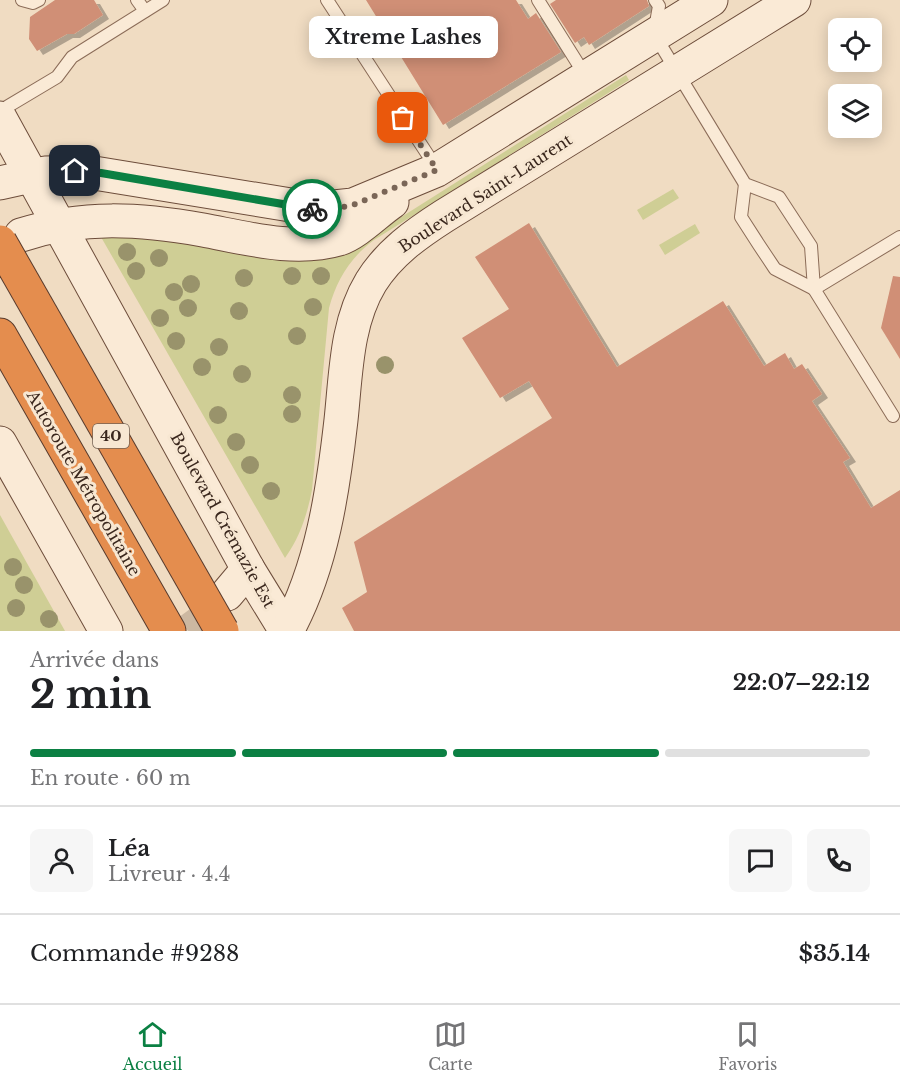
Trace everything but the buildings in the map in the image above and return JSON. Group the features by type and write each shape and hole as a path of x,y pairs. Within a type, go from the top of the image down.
{"highway":[{"name":"40","path":"11,238 222,631"},
{"name":"Autoroute Métropolitaine","path":"0,335 169,631"}],"main road":[{"path":"11,238 57,225 88,220 118,219 271,242 296,244 342,238 437,170 711,0"},
{"name":"Boulevard Saint-Laurent","path":"286,631 313,572 327,510 354,322 365,293 381,266 415,235 794,0"},
{"name":"Boulevard Crémazie Est","path":"0,118 248,569 286,631"},
{"path":"0,183 31,175 75,171 101,173 324,210 372,199 437,170"},
{"path":"0,443 106,631"},
{"path":"227,594 248,569"}],"lane":[{"path":"22,0 33,3 39,0"},
{"path":"138,0 145,11"},
{"path":"0,111 57,77 72,57 163,0"},
{"path":"327,0 437,170"},
{"path":"538,0 586,77"},
{"path":"656,0 659,6 654,34 745,184 741,217 775,269 814,289"},
{"path":"745,184 779,197 811,246 814,289 893,416"},
{"path":"814,289 900,237"}],"shaded area":[{"path":"626,75 629,80 374,240 351,262 336,288 329,308 312,490 308,508 295,542 285,558 101,237 119,235 365,240"},
{"path":"673,189 679,198 643,220 637,210"},
{"path":"695,224 700,233 665,255 659,245"},
{"path":"0,515 65,631 0,631"}],"tunnel":[{"path":"188,631 207,617 227,594"}],"way so far":[{"path":"312,209 324,210 353,205 437,170 403,118"}],"place":[{"name":"Xtreme Lashes","path":"403,118"}],"route":[{"path":"75,171 101,173 312,209"}]}
